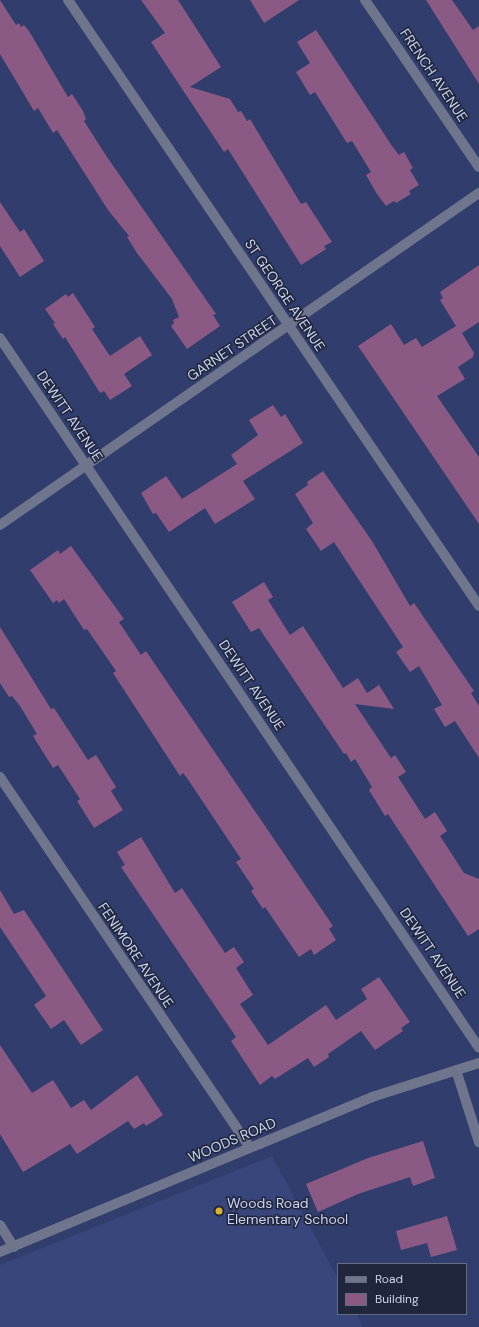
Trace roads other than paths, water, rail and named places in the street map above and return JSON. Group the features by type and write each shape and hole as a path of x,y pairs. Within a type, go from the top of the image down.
{"street":[{"name":"ST GEORGE AVENUE","path":"68,0 479,606"},
{"name":"FRENCH AVENUE","path":"365,0 479,167"},
{"name":"GARNET STREET","path":"0,525 290,326 479,193"},
{"name":"DEWITT AVENUE","path":"0,338 479,1048"},
{"name":"FENIMORE AVENUE","path":"0,778 250,1147"},
{"name":"WOODS ROAD","path":"0,1252 372,1097 479,1063"},
{"path":"456,1070 479,1142"},
{"path":"0,1225 14,1247"}],"place":[{"name":"Woods Road Elementary School","path":"219,1211"}]}
